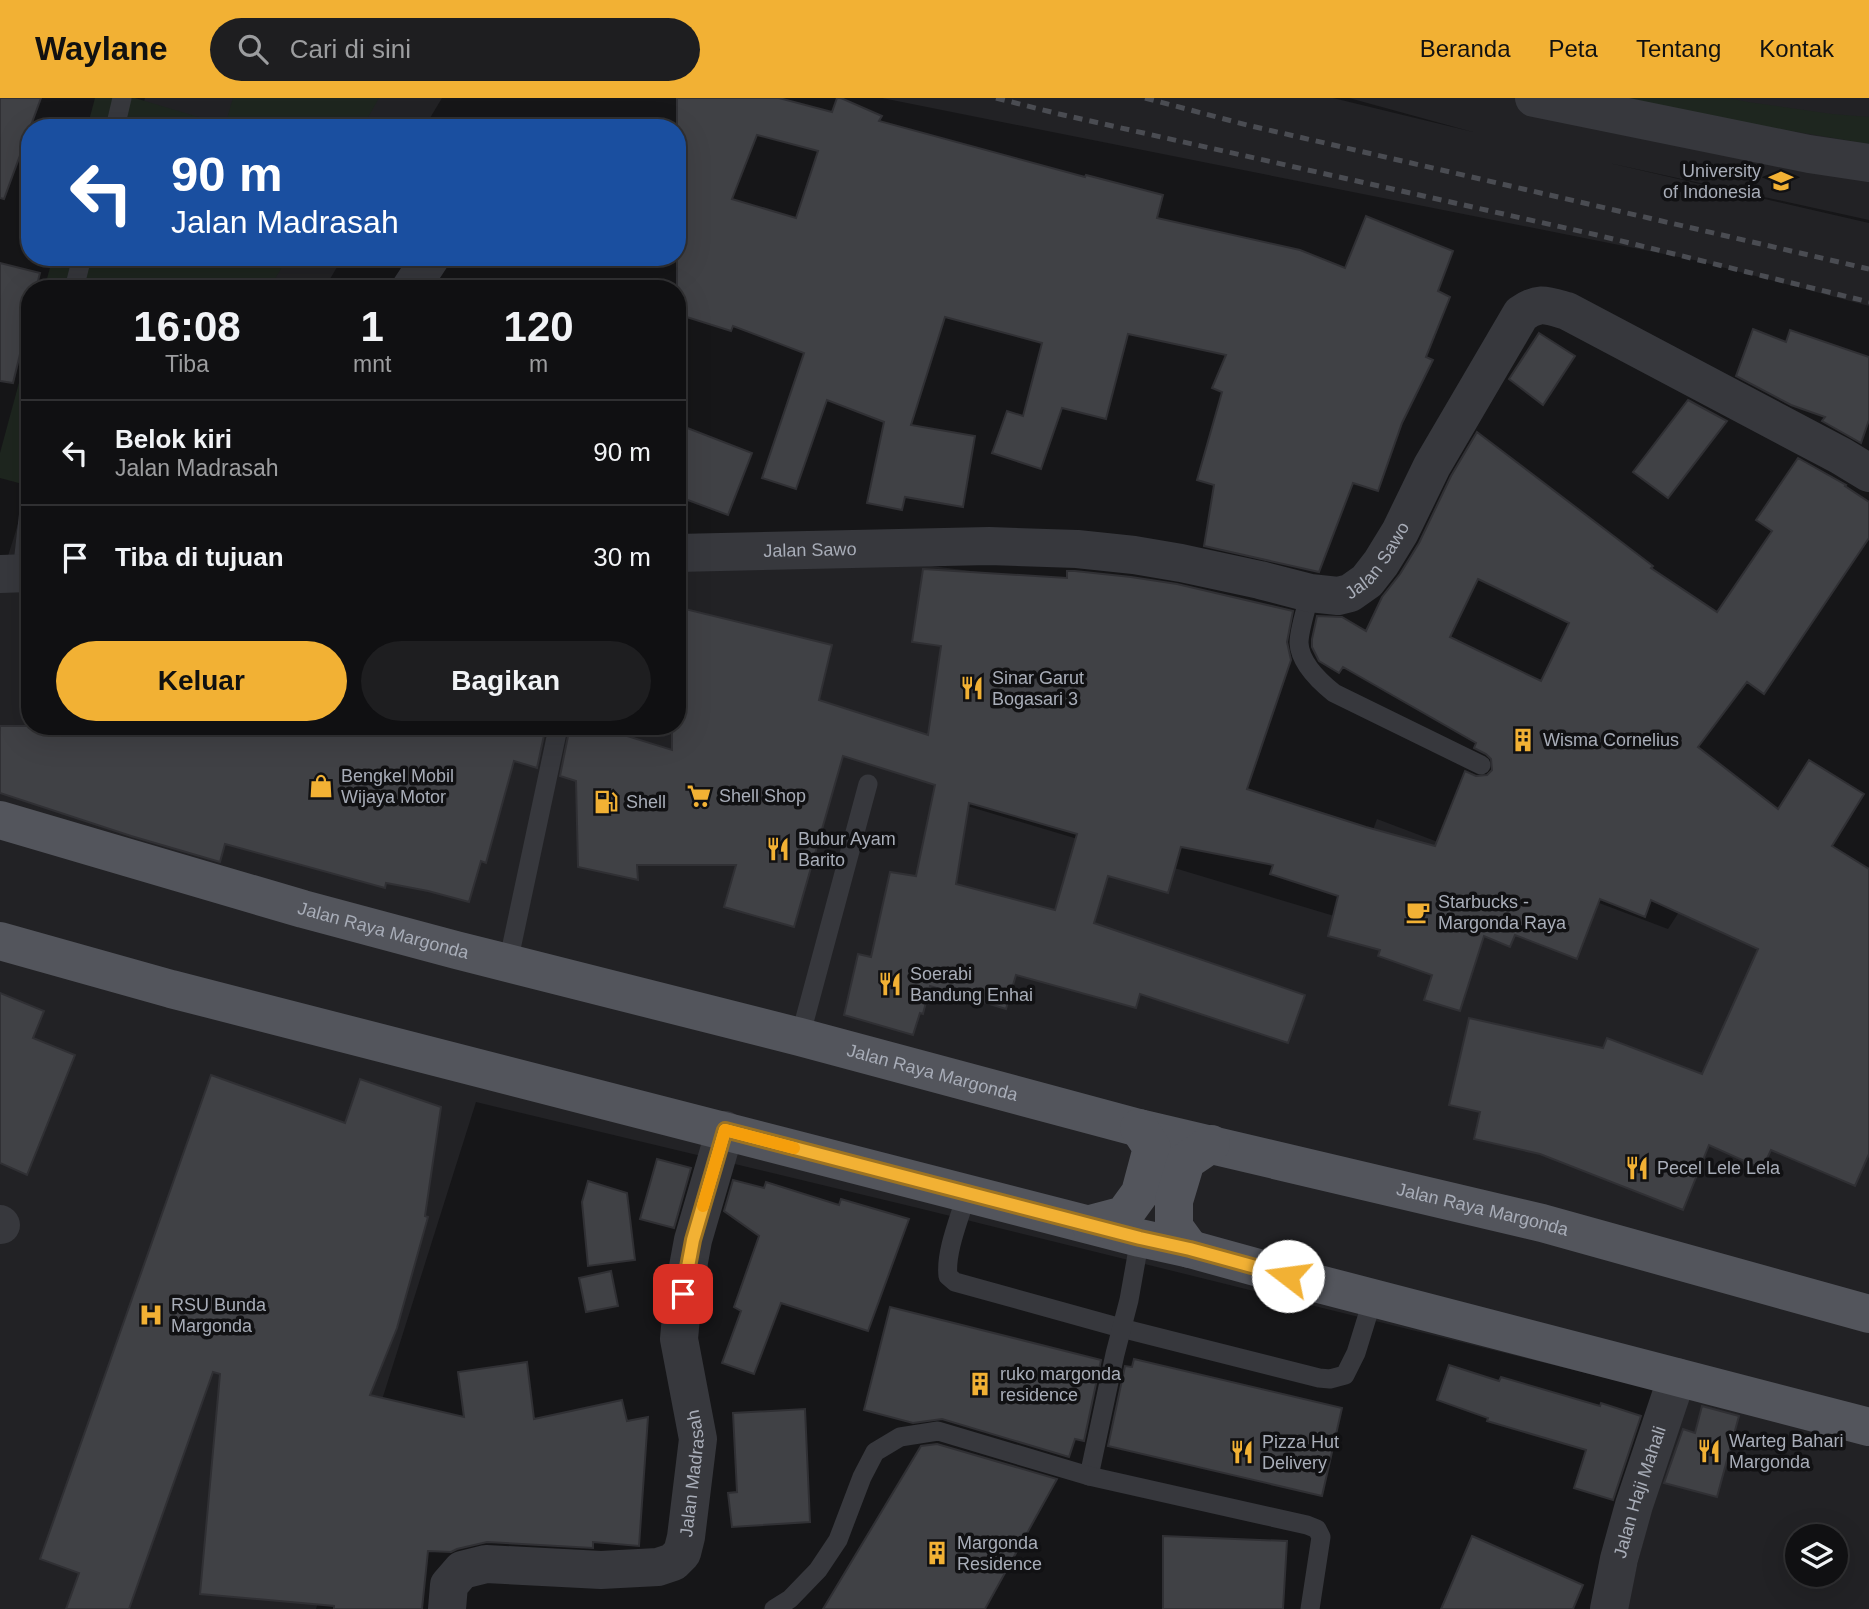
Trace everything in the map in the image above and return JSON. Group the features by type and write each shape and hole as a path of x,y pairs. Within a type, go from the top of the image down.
{"main road":[{"name":"Jalan Raya Margonda","path":"0,820 303,909 800,1037 1139,1128 1542,1223 1869,1314"},
{"path":"0,941 147,983 1190,1249 1869,1427"},
{"path":"1090,1224 1124,1215 1140,1193 1152,1148 1139,1128"},
{"path":"1190,1249 1174,1227 1174,1201 1186,1161 1211,1144"}],"street":[{"path":"1534,98 1797,152 1869,163"},
{"name":"Jalan Sawo","path":"686,553 989,546 1077,549 1181,563 1310,593 1338,596 1350,593 1367,581 1381,564 1433,466 1521,314 1534,305 1547,305 1567,312 1869,473"},
{"name":"Jalan Madrasah","path":"447,1609 449,1584 462,1570 486,1564 601,1570 657,1567 673,1562 682,1553 698,1439 679,1339 683,1294 693,1240 725,1130"},
{"name":"Jalan Haji Mahali","path":"1609,1609 1634,1505 1677,1377"}],"lane":[{"path":"117,119 122,98"},
{"path":"17,573 21,551"},
{"path":"1310,593 1299,640 1302,654 1314,674 1334,693 1481,765"},
{"path":"508,963 557,735"},
{"path":"800,1037 868,784"},
{"path":"967,1193 951,1249 948,1276 955,1282 1121,1328 1329,1379 1345,1375 1356,1353 1373,1298"},
{"path":"1089,1476 1129,1300 1140,1238"},
{"path":"774,1609 790,1599 818,1570 838,1540 862,1477 875,1452 900,1437 938,1431 1089,1476 1318,1529 1321,1537 1310,1609"}],"shaded area":[{"path":"95,98 135,98 205,119 89,119"},
{"path":"145,98 442,98 429,119 139,119"},
{"path":"233,98 379,98 367,119 227,119"},
{"path":"882,98 1333,98 1473,132 1349,98 1869,98 1869,220 1609,163 1869,223 1869,306 1699,261"},
{"path":"1624,98 1728,98 1869,117 1869,144 1744,123"},
{"path":"50,266 283,266 274,280 47,280"},
{"path":"95,266 338,266 329,280 91,280"},
{"path":"21,375 21,484 0,478 0,453"},
{"path":"21,514 21,735 686,735 686,559 776,546 1002,575 954,802 1341,918 1377,819 1668,929 1722,845 1869,937 1869,1609 1626,1609 1648,1522 1687,1398 476,1102 316,1609 0,1609 0,582"}],"building":[{"path":"0,98 41,98 33,119 21,119 21,153 4,199 0,198"},
{"path":"677,98 779,98 832,112 837,98 841,98 882,116 879,121 1085,177 1086,175 1163,195 1157,218 1300,250 1345,268 1366,216 1453,251 1438,291 1450,297 1426,357 1433,360 1402,423 1378,491 1353,483 1319,572 1204,546 1214,485 1197,480 1222,392 1212,388 1226,355 1128,334 1106,419 1062,408 1041,469 992,453 1007,411 1023,416 1042,343 945,317 911,425 975,436 963,507 905,497 902,510 867,503 884,422 827,400 796,489 762,478 804,353 733,326 731,331 686,317 686,280 677,280 677,266 686,266 686,119 677,119","holes":["757,135 818,151 796,218 732,199"]},
{"path":"0,263 40,273 38,280 21,280 21,350 13,383 0,381"},
{"path":"1753,329 1786,342 1790,330 1869,357 1869,420 1861,443 1822,421 1825,417 1791,405 1736,376"},
{"path":"1539,333 1575,356 1543,405 1509,379"},
{"path":"1688,400 1727,421 1668,498 1633,472"},
{"path":"686,427 752,453 728,515 686,499"},
{"path":"1477,432 1653,566 1651,568 1717,612 1772,531 1756,520 1798,458 1846,485 1869,502 1869,538 1764,694 1747,682 1698,747 1778,809 1809,760 1864,794 1832,846 1869,869 1869,1154 1855,1186 1771,1150 1762,1169 1709,1145 1683,1210 1540,1154 1474,1139 1480,1112 1449,1105 1469,1018 1603,1048 1607,1038 1702,1074 1758,949 1651,900 1645,917 1600,899 1577,959 1515,935 1510,947 1484,936 1460,1011 1424,1000 1432,975 1378,956 1380,950 1328,936 1338,896 1270,874 1273,865 1181,847 1168,893 1108,876 1094,923 1305,995 1288,1043 1140,994 1136,1008 1016,975 1006,1009 930,986 923,1014 920,1013 913,1035 844,1015 858,954 871,957 890,872 916,876 935,785 843,756 794,927 724,907 736,865 637,865 638,880 578,867 576,781 560,776 568,735 624,735 672,750 672,735 686,735 686,609 832,645 819,700 928,735 941,646 912,642 923,569 1067,578 1067,571 1075,571 1131,577 1177,584 1293,611 1287,642 1291,660 1247,789 1435,846 1465,771 1476,776 1487,775 1492,770 1491,759 1474,748 1476,743 1343,667 1339,673 1319,661 1312,647 1317,616 1342,617 1366,631 1382,597 1419,543 1451,476","holes":["1478,579 1569,623 1541,681 1450,637","969,803 1077,834 1055,910 956,884"]},
{"path":"0,726 21,726 21,735 544,735 537,768 514,761 486,863 481,861 469,902 386,883 385,888 225,844 220,862 0,793"},
{"path":"0,993 44,1011 33,1038 75,1055 27,1175 0,1163"},
{"path":"211,1075 345,1123 360,1079 441,1107 425,1216 428,1217 397,1328 370,1395 464,1417 458,1372 527,1362 534,1419 622,1400 627,1421 648,1417 639,1546 593,1542 593,1548 487,1542 451,1552 428,1551 422,1609 334,1609 334,1606 200,1594 220,1374 213,1372 129,1609 66,1609 79,1573 40,1559"},
{"path":"657,1159 691,1168 674,1228 640,1219"},
{"path":"733,1180 764,1188 766,1182 839,1205 841,1199 909,1219 868,1331 781,1303 754,1374 722,1363 741,1311 734,1307 759,1236 724,1211"},
{"path":"588,1181 627,1193 635,1260 588,1266 582,1202"},
{"path":"611,1271 618,1306 586,1312 579,1278"},
{"name":"ruko margonda residence","path":"890,1307 1101,1360 1084,1441 1075,1439 1069,1457 942,1419 913,1423 864,1410"},
{"name":"ruko margonda residence","path":"1134,1359 1342,1408 1322,1496 1108,1446 1125,1366 1132,1367"},
{"path":"1449,1365 1499,1381 1501,1377 1641,1416 1613,1500 1574,1488 1586,1450 1487,1421 1488,1418 1437,1400"},
{"name":"Warteg Bahari Margonda","path":"1702,1406 1739,1416 1717,1497 1664,1483 1683,1429 1695,1433"},
{"path":"805,1409 810,1522 732,1527 728,1493 737,1492 733,1413"},
{"name":"Margonda Residence","path":"937,1444 1057,1479 985,1609 823,1609 921,1446"},
{"path":"1163,1536 1287,1541 1283,1609 1163,1609"},
{"path":"1472,1536 1583,1585 1573,1609 1441,1609"}],"railway":[{"path":"996,98 1597,235 1869,302"},
{"path":"1145,98 1247,125 1869,269"}],"slow traffic":[{"path":"703,1206 725,1130 794,1148"}],"place":[{"name":"University of Indonesia","path":"1781,181"},
{"name":"Sinar Garut Bogasari 3","path":"972,688"},
{"name":"Wisma Cornelius","path":"1523,740"},
{"name":"Bengkel Mobil Wijaya Motor","path":"321,786"},
{"name":"Shell Shop","path":"699,796"},
{"name":"Shell","path":"606,802"},
{"name":"Bubur Ayam Barito","path":"778,849"},
{"name":"Starbucks - Margonda Raya","path":"1418,912"},
{"name":"Soerabi Bandung Enhai","path":"890,984"},
{"name":"Pecel Lele Lela","path":"1637,1168"},
{"name":"RSU Bunda Margonda","path":"151,1315"},
{"name":"ruko margonda residence","path":"980,1384"},
{"name":"Warteg Bahari Margonda","path":"1709,1451"},
{"name":"Pizza Hut Delivery","path":"1242,1452"},
{"name":"Margonda Residence","path":"937,1553"}],"route":[{"path":"683,1294 693,1240 725,1130 1288,1276"}]}
